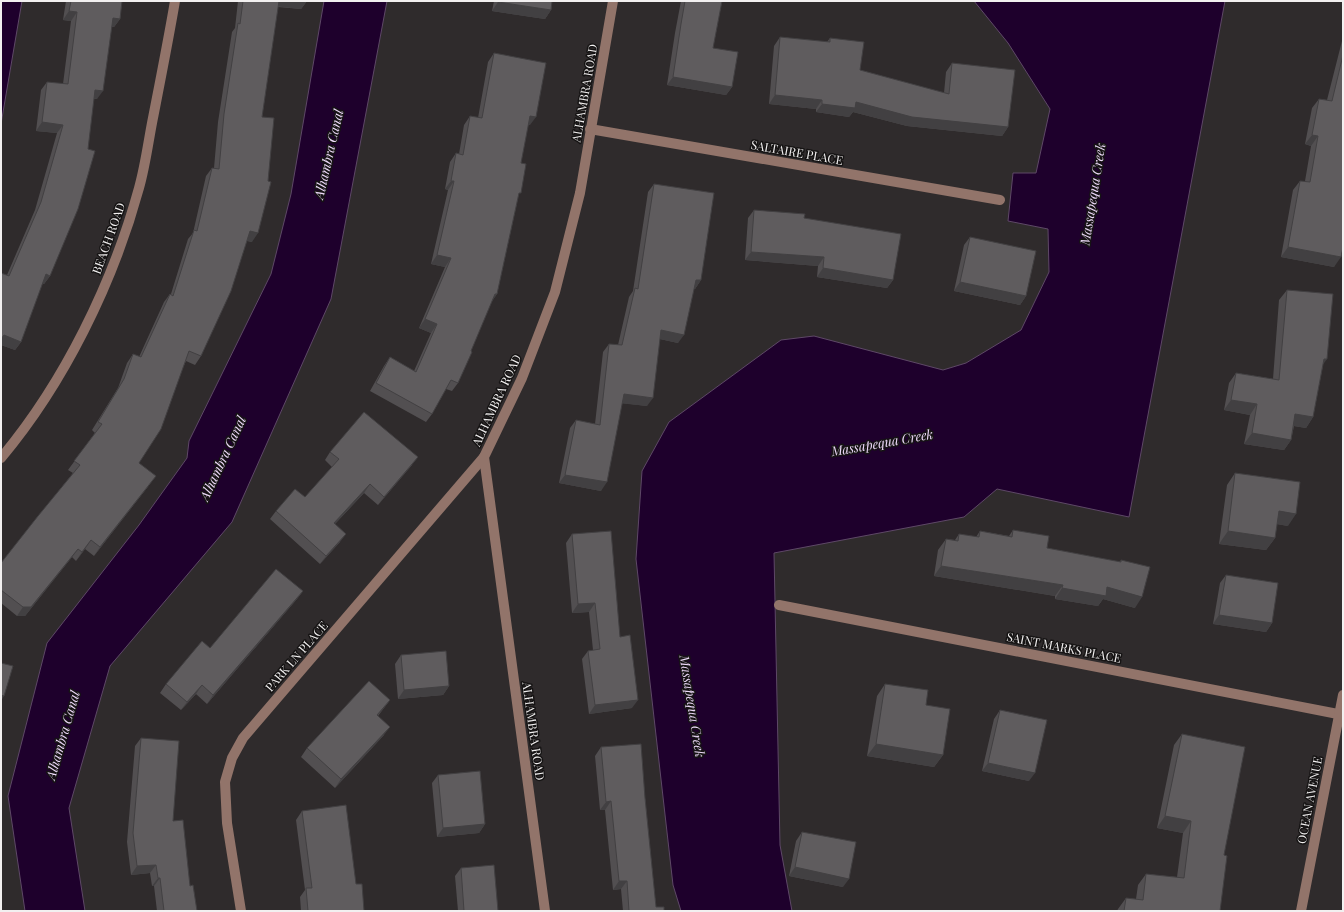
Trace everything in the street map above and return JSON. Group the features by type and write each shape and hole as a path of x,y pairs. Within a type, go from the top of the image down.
{"street":[{"name":"BEACH ROAD","path":"1,458 20,435 61,371 98,302 120,248 140,187 175,1"},
{"name":"ALHAMBRA ROAD","path":"545,911 484,457 522,378 555,292 580,193 613,1"},
{"name":"SALTAIRE PLACE","path":"590,129 1000,200"},
{"name":"PARK LN PLACE","path":"241,911 227,823 225,782 232,758 243,738 484,457"},
{"name":"SAINT MARKS PLACE","path":"779,605 1341,715"},
{"name":"OCEAN AVENUE","path":"1301,911 1341,715 1343,695"}],"water":[{"path":"1,1 22,1 1,124"},
{"name":"Alhambra Canal","path":"324,1 387,1 331,299 232,522 110,666 69,808 85,911 25,911 8,796 47,643 139,525 187,458 189,441 271,274 291,194"},
{"name":"Massapequa Creek","path":"974,1 1225,1 1129,517 997,489 964,517 774,553 780,845 792,911 681,911 673,885 636,559 642,471 669,422 781,340 814,336 943,370 966,363 1021,330 1049,272 1048,229 1008,221 1013,173 1036,173 1050,109 1008,43"}],"building":[{"path":"71,1 122,1 120,19 113,18 103,91 95,90 88,149 95,151 78,209 50,276 46,274 21,342 4,335 1,339 1,273 9,276 41,202 63,125 42,122 47,82 68,84 77,12 69,11"},
{"path":"243,1 279,1 262,117 274,118 268,181 271,182 258,233 250,231 231,291 201,356 189,351 161,429 139,463 156,476 100,547 91,540 82,552 78,549 31,607 23,607 1,590 1,563 80,465 74,461 102,424 98,422 124,379 133,354 141,357 170,294 173,296 194,230 197,231 212,168 219,169 224,114 238,23 240,24"},
{"path":"498,1 552,1 551,10"},
{"path":"685,1 722,1 713,48 738,52 732,87 673,77"},
{"path":"780,37 830,42 830,38 864,42 860,70 949,94 952,63 1015,70 1008,127 912,117 856,102 855,108 822,104 822,100 775,95"},
{"path":"494,53 546,63 536,117 530,116 521,163 526,164 521,193 519,193 497,294 495,294 458,383 451,380 432,414 376,383 390,357 416,372 437,324 425,319 451,258 437,255 454,181 451,181 456,153 463,155 470,116 482,118"},
{"path":"1343,55 1343,247 1341,257 1288,247 1300,181 1310,182 1318,136 1312,135 1319,99 1332,101"},
{"path":"654,184 714,193 701,280 696,280 684,335 661,330 653,398 624,394 607,482 565,475 576,420 600,425 609,344 622,345 635,288 638,289"},
{"path":"754,210 805,214 804,218 901,234 893,280 823,268 824,257 751,252"},
{"path":"970,237 1036,251 1026,296 960,282"},
{"path":"1287,290 1333,294 1327,359 1324,359 1313,417 1295,414 1291,440 1252,433 1257,404 1231,400 1236,373 1279,380"},
{"path":"364,412 418,457 384,497 370,484 334,523 346,534 326,556 276,511 295,489 305,497 339,459 330,452"},
{"path":"1235,473 1300,482 1296,514 1279,511 1275,538 1228,531"},
{"path":"1013,530 1049,536 1047,548 1121,562 1121,560 1150,567 1142,597 1107,587 1106,596 1062,588 1063,585 941,566 946,539 958,541 959,534 979,537 980,531 1012,537"},
{"path":"611,531 620,637 630,635 638,700 595,705 588,651 600,649 595,603 578,604 572,534"},
{"path":"276,569 303,591 213,695 202,685 187,702 166,684 202,641 210,648"},
{"path":"1226,575 1278,583 1272,623 1219,615"},
{"path":"446,651 449,686 404,690 401,655"},
{"path":"1,663 13,666 4,696 1,695"},
{"path":"369,681 390,700 377,715 390,727 341,779 307,748"},
{"path":"885,684 928,690 926,705 950,709 943,755 876,744"},
{"path":"1000,710 1047,720 1035,773 988,763"},
{"path":"1182,734 1245,747 1224,855 1227,856 1220,911 1124,911 1126,898 1143,900 1146,874 1184,878 1191,821 1165,816"},
{"path":"141,738 179,741 173,821 183,820 190,886 193,885 197,911 164,911 160,878 158,878 156,865 137,866 133,833"},
{"path":"641,744 656,907 664,907 664,911 629,911 627,881 619,881 611,801 606,802 601,747"},
{"path":"480,771 485,824 443,828 438,775"},
{"path":"346,805 356,884 362,884 364,911 308,911 306,888 312,888 302,811"},
{"path":"802,832 856,842 849,879 795,867"},
{"path":"494,865 498,911 464,911 461,868"}]}
